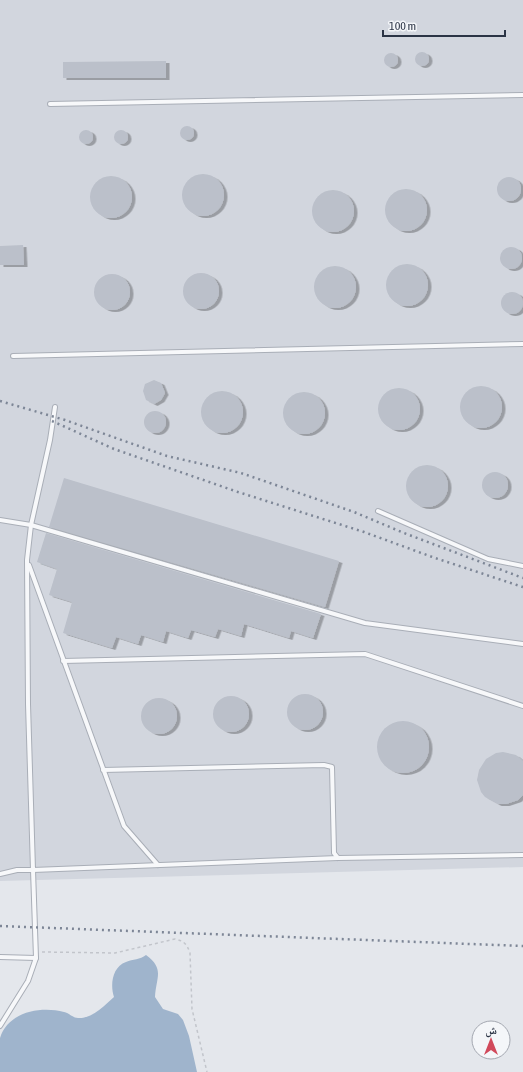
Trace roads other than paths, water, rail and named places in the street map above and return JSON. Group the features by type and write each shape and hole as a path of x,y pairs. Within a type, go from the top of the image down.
{"lane":[{"path":"50,104 523,95"},
{"path":"13,356 523,344"},
{"path":"0,1026 28,981 36,958 28,704 27,560 31,525 50,440 55,407"},
{"path":"378,512 488,559 523,566"},
{"path":"0,520 31,525 365,623 523,644"},
{"path":"27,560 124,826 158,865"},
{"path":"63,662 365,654 523,706"},
{"path":"103,770 324,765 332,767 334,853 338,858"},
{"path":"0,874 17,870 338,858 523,855"},
{"path":"0,957 36,958"}],"water":[{"path":"146,955 156,965 157,969 158,979 155,997 163,1009 178,1014 183,1020 189,1036 197,1072 0,1072 0,1038 4,1029 10,1022 26,1013 45,1010 55,1010 78,1018 83,1018 93,1014 114,997 112,987 113,977 121,964"}],"railway":[{"path":"0,401 65,420 167,456 241,473 354,512 404,533 523,578"},
{"path":"52,421 114,449 238,492 364,532 435,558 523,587"},
{"path":"0,926 523,946"}]}
